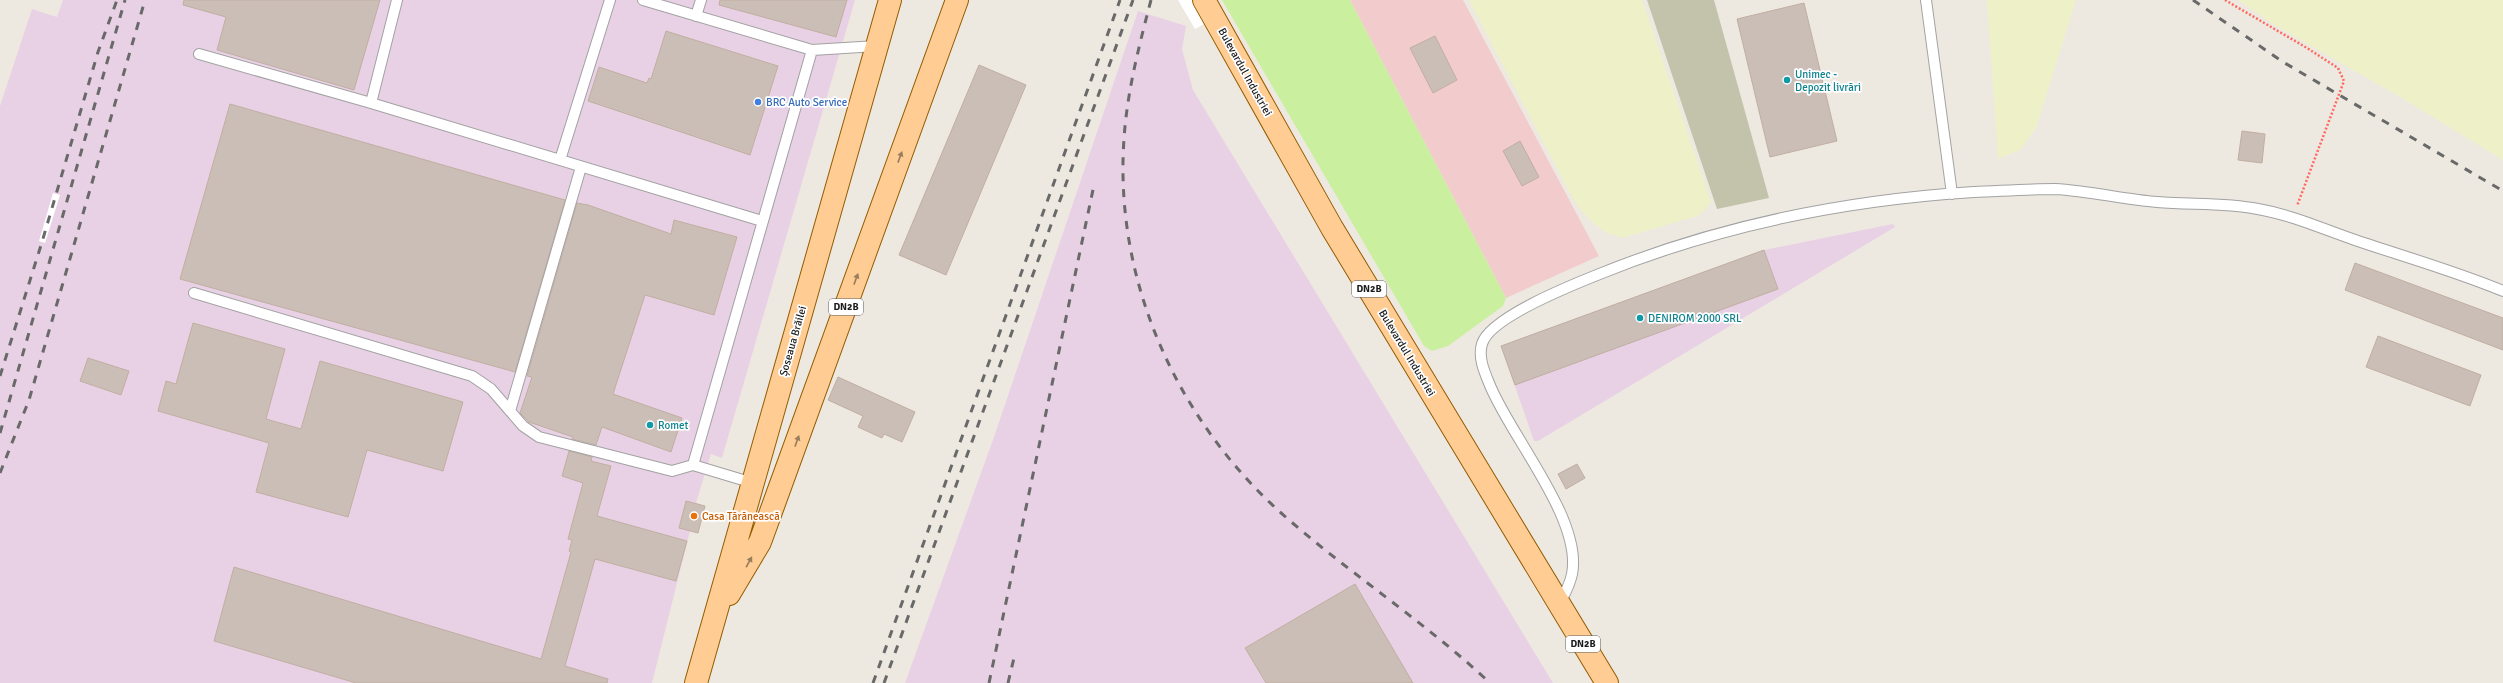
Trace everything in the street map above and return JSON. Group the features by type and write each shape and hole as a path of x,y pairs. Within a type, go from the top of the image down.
{"main road":[{"name":"Șoseaua Brăilei","path":"696,683 720,606 890,0"},
{"name":"DN2B","path":"720,606 736,586 760,542 957,0"},
{"name":"Bulevardul Industriei","path":"1210,9 1332,228 1607,683"}],"lane":[{"path":"370,104 397,0"},
{"path":"560,160 610,0"},
{"path":"643,0 812,50 877,46"},
{"path":"696,16 701,0"},
{"path":"1926,0 1952,194"},
{"path":"693,465 812,50"},
{"path":"199,54 762,221"},
{"path":"510,411 581,167"},
{"path":"1559,605 1573,572 1570,541 1565,524 1547,488 1492,394 1481,357 1482,344 1487,335 1497,326 1552,294 1630,262 1694,239 1831,208 1922,195 2025,189 2059,190 2160,202 2227,204 2293,217 2421,260 2503,291"},
{"path":"194,293 472,376 492,389 522,426 539,437 672,471 693,465 753,484"}],"path":[{"path":"2225,0 2338,68 2344,81 2293,217"}],"shaded area":[{"path":"63,0 855,0 722,458 711,454 696,503 705,506 698,533 690,531 652,683 0,683 0,106 32,9 57,17"},
{"path":"1350,0 1463,0 1599,256 1506,298"},
{"path":"1647,0 1714,0 1769,198 1717,209"},
{"path":"1138,11 1186,26 1182,49 1193,90 1553,683 905,683 994,437"},
{"path":"1893,224 1895,227 1538,441 1534,441 1501,346 1764,250"}],"green space":[{"path":"1222,0 1350,0 1506,298 1503,306 1448,346 1432,351 1424,346"},
{"path":"1469,0 1642,0 1711,202 1704,211 1697,216 1622,238 1607,233 1592,222 1580,209 1570,193"},
{"path":"1987,0 2076,0 2036,128 2020,150 1998,159"},
{"path":"2238,0 2503,0 2503,160 2402,98 2273,24"}],"pier":[{"path":"1178,0 1216,0 1215,18 1195,29"},
{"path":"53,193 60,195 45,243 39,241"}],"building":[{"path":"184,0 380,0 354,90 217,50 226,17 183,5"},
{"path":"720,0 847,0 836,37 719,5"},
{"name":"Unimec - Depozit livrări","path":"1804,3 1837,141 1770,157 1737,19"},
{"path":"666,31 778,66 750,155 588,101 599,67 647,83 649,78 651,79"},
{"path":"1435,36 1457,80 1433,93 1410,48"},
{"path":"979,65 1026,85 946,275 899,255"},
{"path":"230,104 565,200 515,372 180,279"},
{"path":"2242,131 2265,134 2262,163 2238,160"},
{"path":"1520,141 1539,177 1522,186 1503,151"},
{"path":"577,203 588,205 671,234 674,220 737,237 714,315 645,295 613,394 682,418 671,452 602,427 596,445 572,439 573,437 529,422 520,413 532,377 527,376"},
{"name":"DENIROM 2000 SRL","path":"1764,250 1778,289 1515,385 1501,346"},
{"path":"2355,263 2503,318 2503,350 2345,290"},
{"path":"193,323 285,349 266,419 301,429 320,361 463,402 443,471 367,450 348,517 256,492 269,443 158,411 166,381 176,384"},
{"path":"2378,336 2481,375 2470,406 2366,367"},
{"path":"88,358 129,371 121,395 80,381"},
{"path":"838,377 915,412 902,442 884,434 882,438 858,427 863,416 828,400"},
{"path":"569,451 592,457 591,461 611,466 597,516 687,541 676,581 595,559 565,666 608,679 607,683 356,683 214,641 234,567 541,659 571,552 569,551 572,540 568,539 583,483 562,476"},
{"path":"1577,464 1585,478 1566,489 1558,474"},
{"path":"686,501 705,506 698,533 679,528"},
{"path":"1355,584 1413,683 1266,683 1245,648"}],"railway":[{"path":"0,376 42,242 98,52 117,0"},
{"path":"0,433 125,0"},
{"path":"0,473 29,400 145,0"},
{"path":"873,683 1120,0"},
{"path":"884,683 1133,0"},
{"path":"1151,0 1138,52 1128,104 1124,139 1124,192 1130,244 1142,294 1159,343 1182,390 1210,434 1243,475 1280,512 1465,660 1490,683"},
{"path":"2193,0 2283,62 2503,191"},
{"path":"989,683 1094,185"},
{"path":"1008,683 1014,658"}],"place":[{"name":"Unimec - Depozit livrări","path":"1787,80"},
{"name":"BRC Auto Service","path":"758,102"},
{"name":"DENIROM 2000 SRL","path":"1640,318"},
{"name":"Romet","path":"650,425"},
{"name":"Casa Tărănească","path":"694,516"}]}
